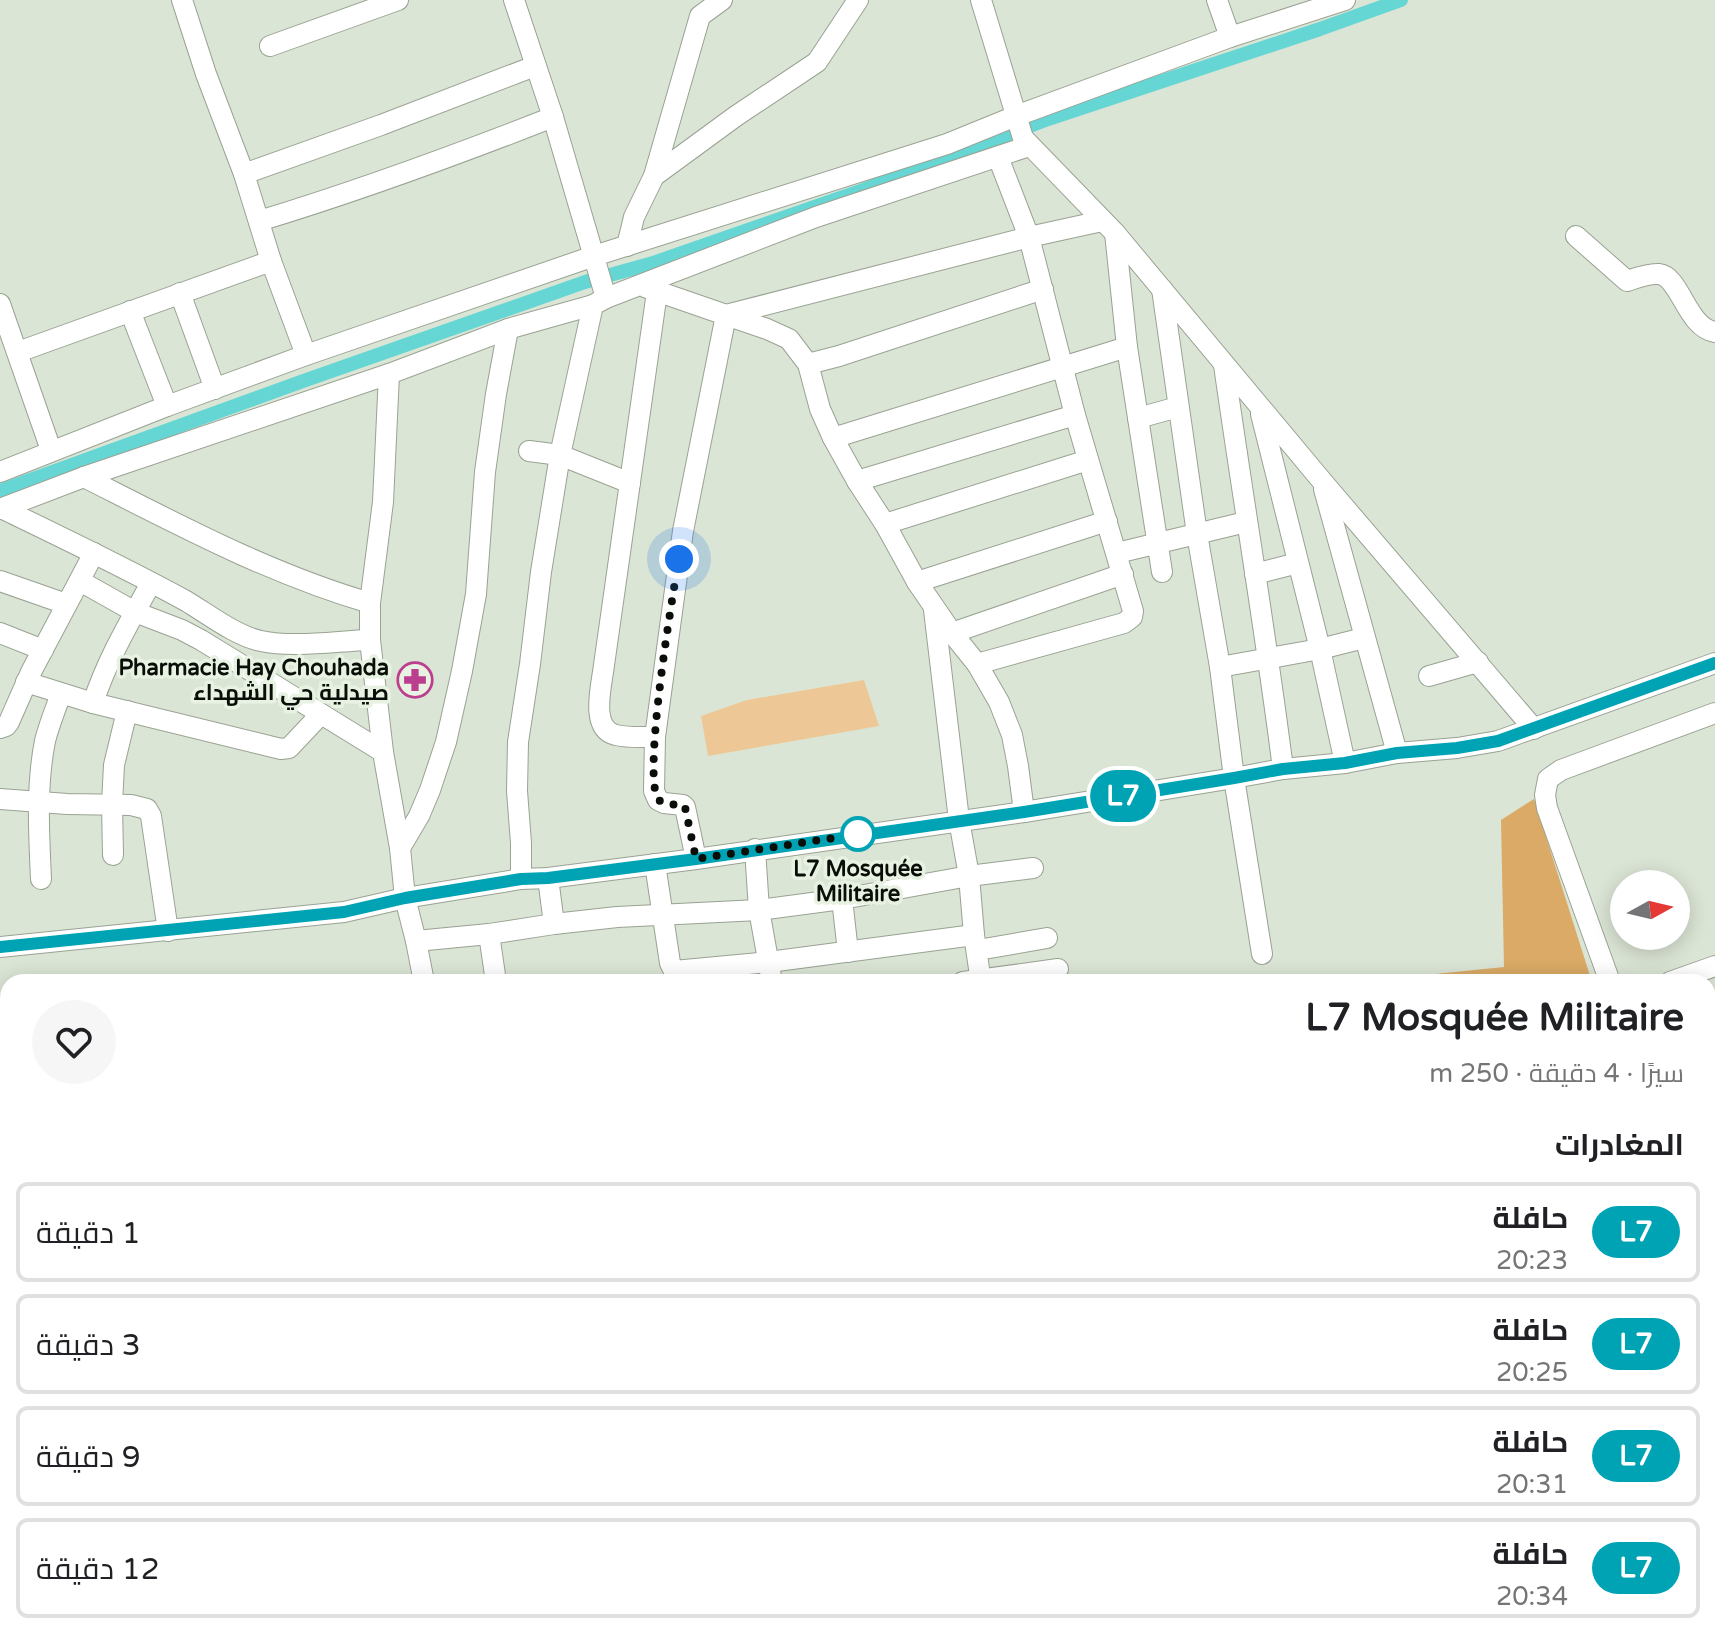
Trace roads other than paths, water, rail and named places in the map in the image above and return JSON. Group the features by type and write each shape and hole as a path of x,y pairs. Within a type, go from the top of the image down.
{"street":[{"path":"182,0 306,355"},
{"path":"270,46 398,0"},
{"path":"514,0 553,117 599,283"},
{"path":"521,879 518,742 560,455 599,283 627,246 634,217 654,176 700,16 722,0"},
{"path":"654,176 817,62 858,0"},
{"path":"981,0 1026,142 1162,287 1322,481 1534,729"},
{"path":"1217,0 1230,37"},
{"path":"627,246 947,144 1230,37 1345,0"},
{"path":"244,174 535,66"},
{"path":"259,221 336,197 553,117"},
{"path":"649,289 816,217 998,157 1026,142"},
{"path":"977,664 1129,621 1133,611 1075,415 1029,237 998,157"},
{"path":"726,315 1029,237 1109,227"},
{"path":"1109,227 1162,572"},
{"path":"1576,236 1627,281 1658,274 1668,278 1701,327 1715,332"},
{"path":"18,352 271,261"},
{"path":"0,509 84,477 389,374 508,329 599,283"},
{"path":"0,470 306,355 599,283 649,289 789,339 808,364 820,409 857,481 917,582 977,664 999,702 1012,735 1024,812"},
{"path":"1162,287 1262,954"},
{"path":"649,289 630,483 599,711 600,720 608,732 616,736 655,737"},
{"path":"808,364 1043,289"},
{"path":"180,293 215,389"},
{"path":"0,304 51,450"},
{"path":"130,311 167,406"},
{"path":"696,859 685,807 658,800 654,791 655,737 683,531 726,315"},
{"path":"400,848 430,790 446,742 462,671 476,594 485,472 508,329"},
{"path":"833,438 1127,347"},
{"path":"1224,364 1246,522 1270,659 1283,769"},
{"path":"389,374 383,502 370,603 370,640 405,898 422,974"},
{"path":"1259,406 1345,763"},
{"path":"1138,418 1178,407"},
{"path":"857,481 1075,415"},
{"path":"529,451 560,455 630,483"},
{"path":"885,524 1088,460"},
{"path":"84,477 273,569 327,591 370,603"},
{"path":"1322,481 1397,753"},
{"path":"0,509 94,553 257,641 370,640"},
{"path":"917,582 1107,521"},
{"path":"1117,553 1246,522"},
{"path":"0,728 9,722 26,682 94,553"},
{"path":"1255,574 1298,563"},
{"path":"952,633 1123,574"},
{"path":"0,581 66,604"},
{"path":"80,581 135,612 201,640 383,752"},
{"path":"93,703 114,648 151,583"},
{"path":"168,624 185,601"},
{"path":"934,606 959,820 969,876 976,942 975,974"},
{"path":"0,633 43,650"},
{"path":"1220,667 1364,638"},
{"path":"1429,676 1478,662"},
{"path":"0,947 344,912 405,898 521,879 696,859 1024,812 1283,769 1457,748 1498,741 1715,663"},
{"path":"26,682 93,703 281,749 289,748 321,714"},
{"path":"41,879 40,801 45,744 61,694"},
{"path":"113,855 114,765 127,711"},
{"path":"1607,974 1547,808 1545,795 1548,779 1561,770 1715,713"},
{"path":"0,799 112,804 150,811 168,931"},
{"path":"755,849 759,910 770,972"},
{"path":"655,864 670,963 674,971 770,972 848,952 1047,938"},
{"path":"416,941 617,917 759,910 1033,868"},
{"path":"548,878 554,924"},
{"path":"842,899 848,952"},
{"path":"489,934 495,974"},
{"path":"1692,974 1715,966"},
{"path":"1023,974 1058,969"}],"waterway":[{"path":"0,491 585,282 653,263 863,190 1048,119 1401,0"}],"place":[{"name":"Pharmacie Hay Chouhada صيدلية حي الشهداء","path":"415,680"},
{"name":"L7 Mosquée Militaire","path":"858,834"}]}
